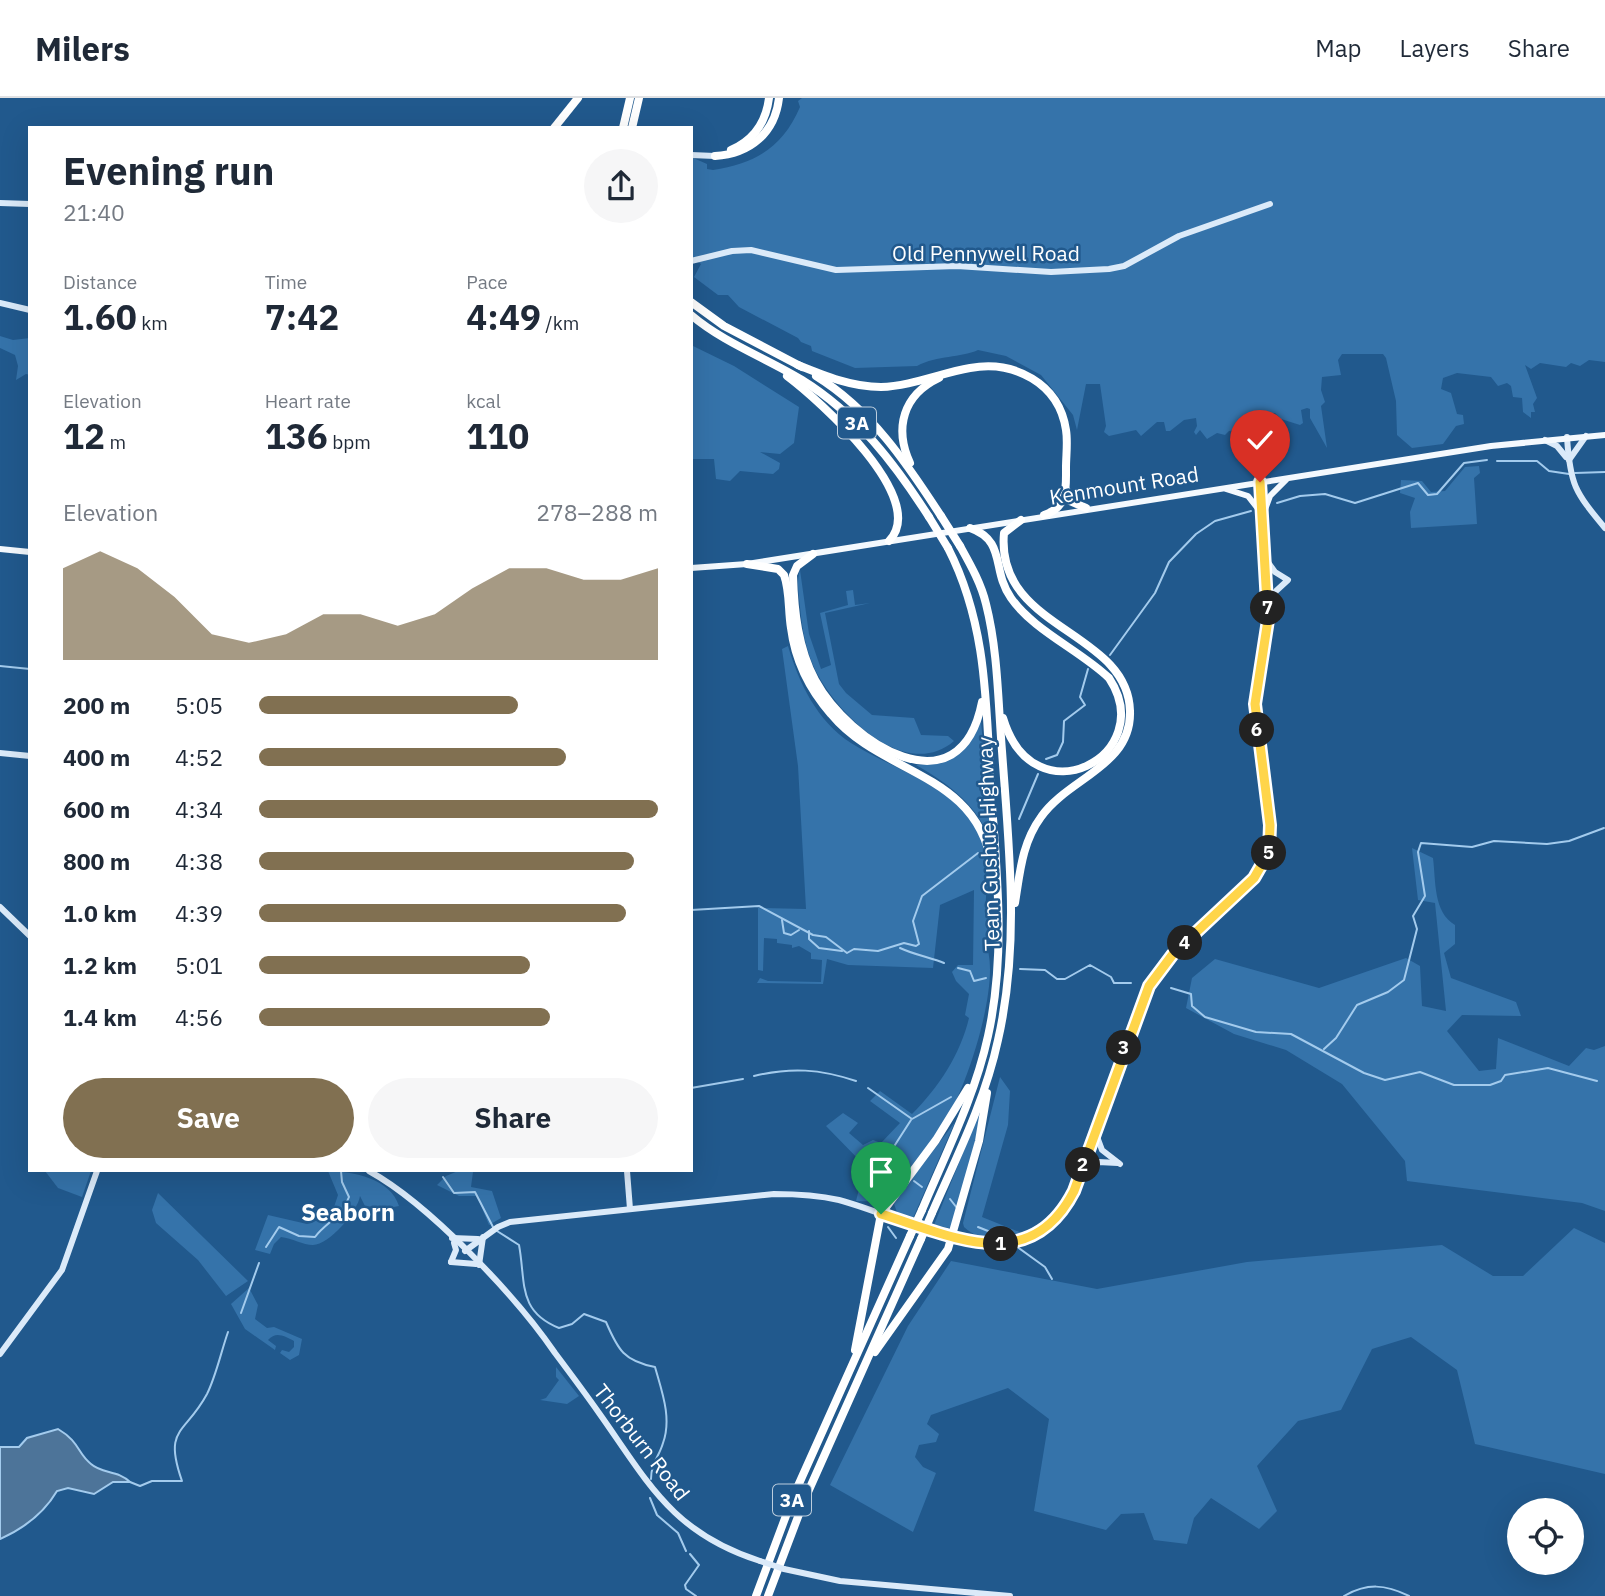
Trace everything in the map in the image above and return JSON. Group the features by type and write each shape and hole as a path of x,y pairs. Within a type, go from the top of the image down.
{"highway":[{"path":"556,126 578,98"},
{"path":"624,126 630,98"},
{"path":"632,126 639,98"},
{"path":"715,156 742,145 754,134 764,119 769,98"},
{"path":"715,156 734,154 755,143 771,125 779,98"},
{"name":"Team Gushue Highway","path":"693,303 724,326 799,365 840,393 874,422 913,472 960,546 985,600 994,643 1012,920 1007,993 992,1067 972,1122 804,1501 768,1596"},
{"name":"Team Gushue Highway","path":"693,316 720,336 801,379 847,413 891,462 948,548 972,604 984,682 999,907 995,994 982,1057 966,1105 789,1507 756,1596"},
{"path":"759,356 822,404 857,441 896,502 898,528 889,541"},
{"path":"799,365 841,381 868,386 892,386 960,370 1003,366 1022,372 1044,388 1060,410 1066,429 1066,482 1062,505 1044,515"},
{"path":"913,472 901,437 904,414 925,386 960,370"},
{"path":"1066,482 1070,501 1086,509"},
{"path":"1012,920 1023,852 1035,826 1056,800 1115,754 1126,737 1130,712 1126,686 1110,664 1027,602 1012,581 1005,557 1004,533 1021,520"},
{"path":"970,528 984,532 992,540 1002,581 1018,606 1109,678 1116,689 1122,714 1115,740 1102,757 1084,768 1056,772 1042,769 1020,754 1012,742 999,705"},
{"path":"813,554 797,566 793,575 800,643 825,696 843,718 864,737 897,755 914,760 931,761 948,756 962,747 973,733 979,716 984,682"},
{"path":"747,564 778,569 784,575 793,639 802,667 832,716 866,746 945,789 975,820 990,856 999,907"},
{"path":"848,1377 864,1311 881,1214 953,1115 982,1057"},
{"path":"857,1381 881,1341 948,1249 979,1141 992,1067"}],"main road":[{"path":"693,155 715,156"},
{"path":"0,203 28,204"},
{"name":"Old Pennywell Road","path":"693,261 732,251 751,250 836,270 957,266 1051,272 1099,270 1124,266 1180,236 1270,204"},
{"path":"0,303 28,310"},
{"name":"Kenmount Road","path":"693,568 747,564 1290,477 1544,440 1605,435"},
{"path":"1569,461 1586,436"},
{"path":"1567,437 1570,474 1582,500 1605,528"},
{"path":"1544,440 1561,449 1569,461"},
{"path":"1264,515 1273,491 1290,477"},
{"path":"465,1251 495,1228 516,1221 797,1194 837,1200 953,1236 995,1245 1026,1240 1056,1219 1069,1201 1129,1037 1157,972 1254,878 1268,857 1270,825 1255,704 1268,608 1260,482"},
{"path":"1221,488 1248,496 1264,515"},
{"path":"0,549 28,552"},
{"path":"1265,558 1275,572 1288,580 1276,591 1268,608"},
{"path":"0,753 28,756"},
{"path":"0,907 28,934"},
{"path":"1079,1175 1097,1162 1120,1164 1099,1146 1096,1129"},
{"path":"0,1354 62,1270 97,1172"},
{"name":"Thorburn Road","path":"370,1172 412,1200 479,1265 534,1324 663,1502 702,1535 760,1562 840,1581 1010,1596"},
{"path":"627,1172 630,1209"},
{"path":"483,1237 479,1265 451,1262 456,1250 452,1238 470,1240 483,1237"}],"shaded area":[{"path":"802,98 1605,98 1605,362 1589,360 1580,366 1571,363 1566,367 1540,363 1531,369 1525,365 1537,398 1533,404 1535,412 1531,412 1531,418 1523,412 1522,398 1513,397 1511,386 1507,383 1498,386 1491,377 1457,373 1443,378 1441,389 1451,393 1457,414 1463,415 1464,424 1456,426 1443,444 1412,448 1397,435 1396,401 1383,354 1342,354 1338,360 1341,375 1322,377 1321,390 1325,402 1321,406 1327,448 1310,418 1310,409 1307,408 1301,410 1303,423 1300,425 1281,419 1275,413 1250,415 1251,428 1229,431 1225,435 1217,433 1207,439 1200,430 1196,435 1194,432 1197,426 1196,418 1184,420 1170,431 1166,431 1164,422 1157,422 1141,436 1136,430 1109,436 1104,432 1106,426 1100,384 1086,384 1077,430 1073,415 1041,375 1006,356 978,350 917,366 855,368 812,351 811,346 739,307 728,295 718,295 694,277 701,264 693,258 693,158 707,164 707,169 713,170 755,158 785,133 800,107 798,101"},
{"path":"0,336 13,340 28,338 28,374 16,380 18,366 15,355 0,348"},
{"path":"693,346 734,366 799,407 794,443 780,454 760,452 780,463 779,469 773,474 740,471 730,481 716,479 714,459 693,459"},
{"path":"1479,466 1480,473 1474,478 1477,524 1411,528 1410,512 1415,498 1400,493 1401,480 1422,481 1431,492 1445,491 1465,467"},
{"path":"800,570 809,634 821,669 831,665 820,613 848,605 846,591 853,590 855,605 870,603 825,613 839,684 872,715 914,718 921,735 948,736 954,741 934,752 914,753 892,747 872,736 853,720 822,683 813,665 802,622 798,588"},
{"path":"788,646 804,687 828,724 851,743 925,782 960,807 981,840 986,861 986,900 991,940 985,943 990,980 981,1030 973,1056 956,1100 939,1131 893,1192 876,1201 856,1201 865,1166 826,1126 843,1113 858,1123 849,1133 863,1145 873,1140 881,1143 900,1123 870,1101 880,1091 912,1114 947,1070 960,1045 969,1018 965,1015 969,994 956,981 952,972 958,965 973,965 974,890 940,905 933,968 848,965 827,959 823,984 757,983 760,978 768,981 821,982 822,960 811,959 811,953 799,946 792,948 792,945 777,943 777,939 764,938 763,971 758,970 758,908 806,909 798,766 782,649"},
{"path":"981,721 992,844 979,818 962,798 941,780 916,765 937,762 955,754 970,740"},
{"path":"1412,848 1433,858 1439,904 1455,925 1455,944 1444,953 1451,978 1516,1002 1521,1016 1462,1015 1447,1031 1479,1071 1496,1069 1498,1038 1569,1066 1586,1048 1594,1050 1605,1046 1605,1211 1582,1203 1407,1181 1405,1161 1342,1084 1286,1050 1234,1034 1186,1008 1192,978 1215,959 1319,988 1406,958 1420,966 1422,1006 1446,1011 1435,903 1418,900"},
{"path":"1000,1077 1010,1091 1008,1125 982,1217 1022,1233 1008,1238 992,1239 970,1232 963,1223"},
{"path":"985,1098 955,1226 949,1228 934,1225"},
{"path":"955,1122 913,1218 897,1212 894,1204 898,1197"},
{"path":"46,1172 91,1172 82,1197 58,1188"},
{"path":"328,1172 370,1178 388,1189 399,1206 365,1206 360,1196 342,1226 320,1244 309,1245 281,1237 270,1254 255,1250 268,1215 307,1224 318,1220 334,1207 338,1195"},
{"path":"456,1172 473,1172 471,1187 492,1191 501,1218 489,1225 477,1196 459,1196 437,1185 446,1176"},
{"path":"158,1193 248,1281 226,1296 198,1260 156,1223 152,1210"},
{"path":"1574,1228 1605,1243 1605,1474 1475,1444 1457,1370 1411,1337 1372,1349 1341,1410 1298,1421 1257,1466 1277,1511 1259,1529 1211,1498 1194,1518 1187,1544 1154,1540 1144,1513 1121,1514 1106,1530 1034,1511 1049,1419 1008,1388 931,1415 927,1424 939,1434 936,1442 919,1445 915,1457 923,1467 936,1473 913,1532 830,1485 908,1326 951,1261 1097,1289 1247,1262 1442,1245 1493,1276 1523,1276"},
{"path":"249,1288 258,1305 255,1319 267,1328 274,1327 302,1339 299,1355 290,1360 280,1353 282,1350 289,1352 294,1347 294,1341 287,1337 277,1335 268,1340 276,1346 275,1350 245,1329 231,1304"},
{"path":"556,1367 579,1396 567,1404 540,1400 546,1398 559,1380 556,1377"},
{"path":"58,1429 70,1438 91,1464 130,1482 113,1482 94,1494 68,1488 57,1491 33,1519 0,1539 0,1447 19,1447 27,1438"}],"waterway":[{"path":"1277,503 1300,496 1325,494 1355,503 1418,483 1428,495 1437,494 1464,463 1487,460"},
{"path":"1497,461 1537,461 1549,471 1569,474"},
{"path":"1575,473 1605,472"},
{"path":"1110,655 1155,593 1169,562 1196,534 1215,521 1251,511"},
{"path":"0,666 28,669"},
{"path":"1046,759 1057,755 1063,742 1064,721 1085,705 1080,697 1088,669"},
{"path":"1019,819 1038,774"},
{"path":"1324,1049 1336,1038 1357,1005 1388,992 1404,980 1417,929 1413,916 1425,896 1418,852 1421,843 1472,847 1494,841 1547,844 1569,841 1604,828"},
{"path":"693,910 759,906 813,935 826,937 847,953 854,949 878,951 904,943 916,946 919,944 913,921 922,896 978,853"},
{"path":"782,920 784,933 791,935 799,930"},
{"path":"809,931 809,939 819,948 842,951"},
{"path":"900,948 944,963"},
{"path":"1020,969 1045,970 1057,979 1065,979 1090,965 1111,977 1114,983 1131,983"},
{"path":"958,968 970,971 974,981 986,978"},
{"path":"1171,988 1191,994 1192,1006 1205,1017 1256,1032 1291,1034 1364,1073 1385,1080 1420,1072 1454,1085 1490,1085 1501,1081 1505,1075 1548,1068 1597,1081"},
{"path":"754,1076 780,1071 805,1071 856,1081"},
{"path":"693,1088 743,1079"},
{"path":"868,1088 912,1119 951,1097"},
{"path":"900,1176 894,1187 890,1187 884,1162 911,1120"},
{"path":"873,1199 871,1186 884,1163"},
{"path":"266,1247 279,1227 299,1236 315,1237 338,1215 349,1197 342,1182 341,1172"},
{"path":"443,1177 454,1193 475,1192 493,1227"},
{"path":"914,1181 922,1187"},
{"path":"950,1199 957,1208"},
{"path":"888,1227 896,1238"},
{"path":"978,1227 1008,1239"},
{"path":"497,1231 519,1245 526,1294 536,1313 559,1328 572,1324 584,1314 606,1322 623,1353 629,1358 655,1367 667,1424 651,1479"},
{"path":"1012,1243 1045,1267 1052,1279"},
{"path":"241,1313 259,1263"},
{"path":"130,1482 140,1486 152,1481 182,1481 175,1450 176,1441 207,1394 228,1332"},
{"path":"650,1498 657,1515 678,1533 686,1551"},
{"path":"690,1554 699,1565 685,1585 686,1589 696,1596"},
{"path":"1344,1596 1368,1587 1384,1587 1409,1596"}],"district":[{"name":"Seaborn","path":"348,1212"}],"route":[{"path":"881,1214 973,1242 995,1245 1026,1240 1048,1227 1063,1210 1074,1191 1125,1046 1157,972 1254,878 1268,857 1271,832 1255,704 1268,620 1260,482"}]}
